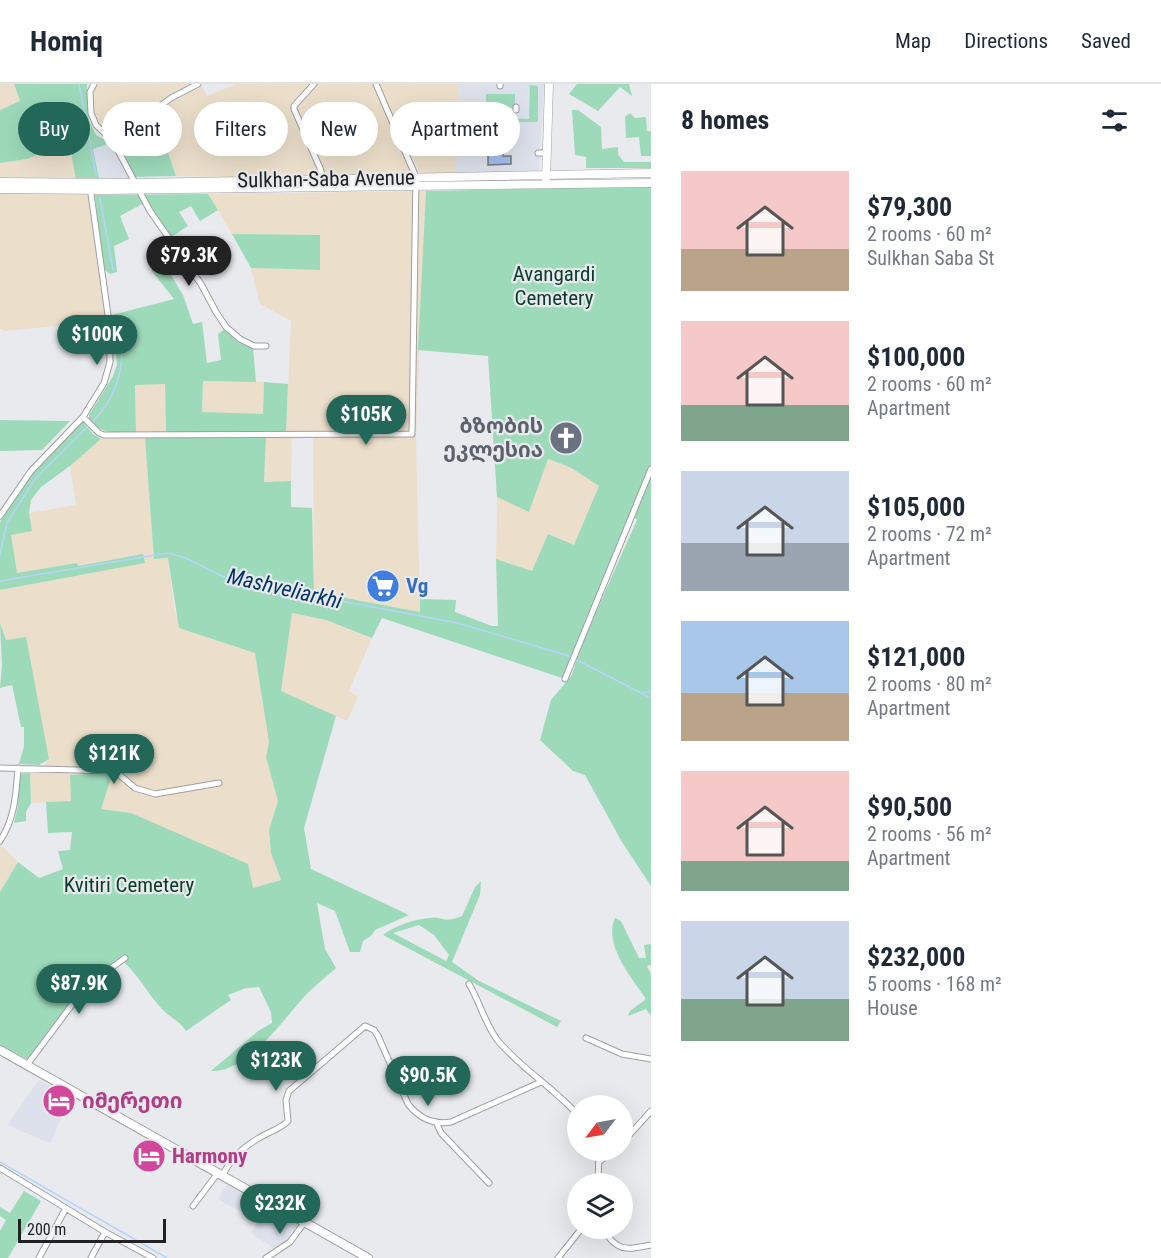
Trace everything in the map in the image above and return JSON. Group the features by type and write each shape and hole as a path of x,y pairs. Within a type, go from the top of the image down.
{"main road":[{"path":"546,181 549,84"},
{"name":"Sulkhan-Saba Avenue","path":"546,181 651,174"},
{"name":"Sulkhan-Saba Avenue","path":"0,182 90,186"},
{"name":"Sulkhan-Saba Avenue","path":"0,189 416,182 651,183"},
{"path":"0,1050 368,1258"}],"street":[{"path":"94,84 90,92 91,113 98,130 102,132"},
{"path":"166,102 198,84"},
{"path":"314,84 299,100 294,110 324,183"},
{"path":"83,417 104,435 411,434 416,182 394,121 376,84"},
{"path":"538,153 547,153"},
{"path":"121,156 150,211 201,284 226,327 240,339 254,346 266,346"},
{"path":"0,516 30,471 83,417 104,383 110,362 109,322 90,186"},
{"path":"565,679 651,469"},
{"path":"0,768 115,771 135,788 148,794 219,783"},
{"path":"0,841 11,820 15,805 18,768"},
{"path":"27,1065 86,986 125,958"},
{"path":"470,984 498,1041 567,1104"},
{"path":"193,1206 240,1151 260,1137 281,1128 288,1120 286,1100 289,1091 365,1026 369,1026 378,1036 408,1104 415,1113 436,1122 451,1122 541,1082"},
{"path":"585,1038 622,1054 651,1059"},
{"path":"633,1131 651,1111"},
{"path":"436,1122 441,1133 489,1183"},
{"path":"599,1173 600,1161"},
{"path":"0,1168 143,1256 153,1258"},
{"path":"39,1258 66,1208"},
{"path":"266,1258 291,1242 304,1222"},
{"path":"91,1258 105,1232"},
{"path":"558,1258 573,1239"},
{"path":"611,1239 622,1249 651,1245"}],"shaded area":[{"path":"0,84 14,84 20,101 0,110"},
{"path":"97,84 192,84 160,102 102,102 102,127 95,114 93,93"},
{"path":"236,84 373,84 390,118 390,156 406,156 413,173 176,176 169,156 182,156 182,102 172,102 201,85 207,96"},
{"path":"378,84 459,84 458,102 390,102 390,110"},
{"path":"459,84 544,84 539,172 456,174 457,156 520,156 520,102 458,102"},
{"path":"102,146 102,156 118,156 130,178 99,178 93,149"},
{"path":"35,156 72,156 76,179 0,178 0,163"},
{"path":"412,156 457,156 456,174 420,174"},
{"path":"426,191 416,437 420,612 314,592 313,431 286,433 291,321 260,304 251,268 320,270 320,236 232,234 208,194"},
{"path":"0,192 85,193 88,198 106,321 5,331 0,329"},
{"path":"203,381 264,382 263,414 202,413"},
{"path":"135,384 165,384 166,432 136,433"},
{"path":"292,436 291,481 264,482 266,437"},
{"path":"145,438 154,559 168,558 175,613 187,631 255,652 269,742 266,757 278,801 269,830 271,853 281,880 253,888 131,813 100,809 112,775 71,775 71,801 31,803 30,773 39,773 49,758 25,638 6,640 0,623 0,590 145,563 78,566 77,563 17,574 11,535 29,513 76,505 70,466 101,439"},
{"path":"547,459 570,467 600,486 574,545 532,571 496,559 497,497 529,512"},
{"path":"292,613 326,620 372,638 349,691 358,697 347,721 280,691"},
{"path":"0,844 18,862 0,892"},
{"path":"39,1080 70,1099 50,1143 7,1125"},
{"path":"227,1185 298,1224 288,1241 275,1249 251,1233 258,1221 218,1199"}],"green space":[{"path":"14,84 87,84 88,102 18,102 18,156 34,156 0,163 0,110 20,101"},
{"path":"577,84 629,84 632,96 620,87 598,111 569,94"},
{"path":"530,85 538,86 538,122 520,122 520,119 529,119"},
{"path":"486,94 515,94 515,102 486,102"},
{"path":"572,110 578,110 601,127 602,149 618,147 618,154 624,162 651,162 651,168 586,168 586,157 575,155"},
{"path":"630,113 635,118 646,117 647,131 651,131 651,156 641,156 639,137 626,138 625,117"},
{"path":"90,122 96,135 102,138 102,146 93,149 99,178 76,179 72,156 90,156"},
{"path":"124,156 169,156 176,176 134,177"},
{"path":"651,186 651,886 622,842 585,775 573,771 540,740 551,700 572,675 581,646 637,520 631,513 562,678 382,618 372,638 326,620 292,613 281,691 336,716 304,828 311,869 409,915 375,930 363,941 360,952 350,952 335,911 317,903 325,949 336,968 308,993 263,1044 250,1055 238,1064 211,1071 258,1031 272,1023 271,1012 259,987 246,988 228,995 231,1000 186,1031 161,1008 124,962 129,958 83,983 29,1060 0,1045 0,892 18,862 39,878 63,869 58,851 70,850 72,832 48,833 46,802 71,801 70,775 106,773 112,775 101,809 131,813 248,864 253,888 281,880 271,853 269,830 278,801 266,757 269,742 255,653 179,628 168,558 154,559 145,438 266,437 264,482 291,481 291,507 312,508 314,592 420,612 420,599 456,600 455,612 492,626 498,626 496,559 532,571 548,534 574,545 599,486 570,467 548,459 529,512 497,497 488,356 418,350 426,191"},
{"path":"208,194 218,210 200,221 191,206 179,212 188,226 171,237 149,203 142,204 120,216 129,239 114,246 117,272 110,274 103,268 95,195"},
{"path":"232,234 320,235 320,270 251,268"},
{"path":"163,262 183,295 193,324 202,322 207,363 221,360 218,334 225,329 239,343 253,348 256,382 203,381 202,412 263,414 264,382 288,384 286,433 166,432 165,384 135,385 136,433 105,430 89,420 89,415 113,376 117,365 112,315 174,299 151,270"},
{"path":"0,420 70,421 42,450 0,451"},
{"path":"82,421 93,434 101,439 41,487 31,500 29,513 32,531 11,535 17,573 77,563 78,566 143,554 145,563 0,590 0,523 3,515 32,472"},
{"path":"0,623 6,640 26,637 49,759 39,765 19,764 24,746 24,727 21,727 12,685 0,688 2,665"},
{"path":"30,773 31,803 26,812 26,821 14,823 18,806 19,775"},
{"path":"481,881 480,895 452,962 479,981 561,1021 557,1027 383,935 417,920 434,918 447,920 462,916 475,887","holes":["419,925 434,935 449,955 446,961 393,933"]},
{"path":"615,918 621,921 639,958 646,958 644,945 651,944 651,965 647,966 651,974 651,1016 646,1009 628,1016 630,1011 646,999 616,950 612,928"},
{"path":"24,1191 41,1201 8,1258 0,1258 0,1231 6,1220 0,1216 0,1207 10,1213"}],"building":[{"path":"488,156 511,156 511,164 488,165"}],"waterway":[{"path":"79,84 96,175"},
{"path":"100,198 113,270"},
{"path":"93,421 103,410 116,386 122,347 120,319"},
{"path":"0,554 7,523 35,479 86,428"},
{"name":"Mashveliarkhi","path":"0,581 167,553 185,558 234,581 458,623 569,656"},
{"name":"Mashveliarkhi","path":"577,660 641,693 650,691"},
{"name":"Mashveliarkhi","path":"641,693 651,698"},
{"path":"0,1162 167,1258"}],"place":[{"name":"ბზობის ეკლესია","path":"566,438"},
{"name":"Vg","path":"383,586"},
{"name":"იმერეთი","path":"59,1101"},
{"name":"Harmony","path":"149,1156"}],"park label":[{"name":"Avangardi Cemetery","path":"554,286"},
{"name":"Kvitiri Cemetery","path":"129,885"}]}
